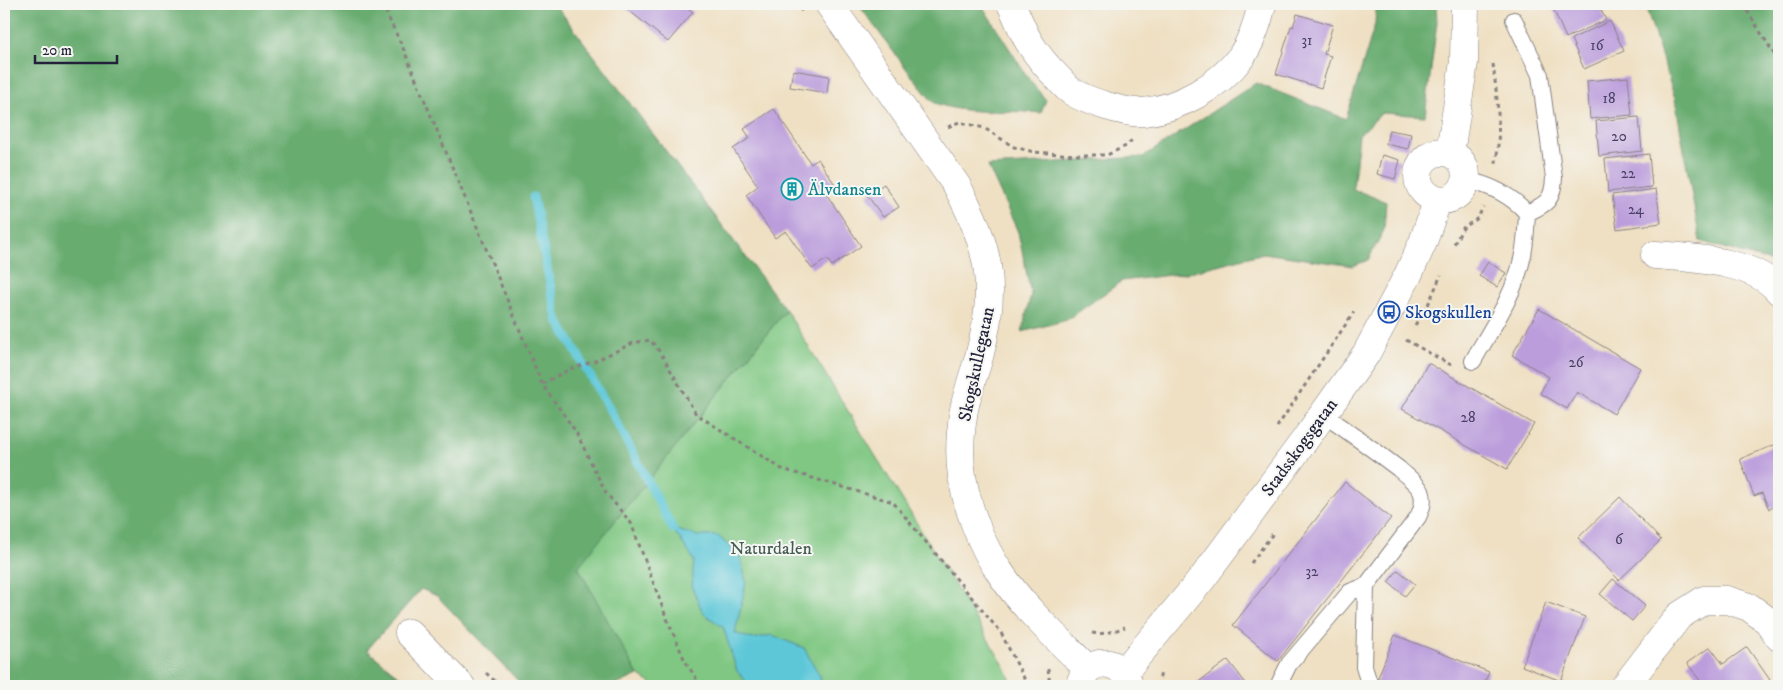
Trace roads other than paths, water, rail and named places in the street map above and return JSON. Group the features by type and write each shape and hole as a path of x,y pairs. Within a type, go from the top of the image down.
{"street":[{"name":"Skogskullegatan","path":"829,4 957,186 973,217 985,250 990,302 980,354 968,392 961,435 962,474 967,500 976,527 997,570 1084,678"},
{"path":"1011,4 1028,42 1047,67 1070,90 1088,100 1106,106 1142,112 1172,106 1195,95 1221,78 1241,56 1250,40 1262,4"},
{"path":"1450,153 1464,62 1465,4"},
{"path":"1440,152 1450,153 1462,162 1466,171 1466,180 1462,190 1454,197 1444,200 1438,199 1430,196 1423,189 1419,180 1419,170 1423,161 1431,155 1440,152"},
{"name":"Stadsskogsgatan","path":"1084,678 1096,665 1109,664 1117,667 1126,679 1202,579 1366,354 1423,242 1438,199"},
{"path":"1655,254 1699,259 1738,267 1773,283 1779,291"},
{"path":"1625,686 1679,616 1704,600 1727,600 1749,607 1768,620 1779,636"},
{"path":"409,633 461,686"}],"lane":[{"path":"1514,20 1540,75 1554,178 1554,192 1548,200 1542,206 1527,213"},
{"path":"1466,180 1490,186 1508,195 1527,213"},
{"path":"1473,361 1516,280 1522,259 1527,213"},
{"path":"1281,686 1280,682 1289,664 1350,592 1366,586 1418,517 1422,508 1423,500 1414,482 1323,414"},
{"path":"1366,586 1364,667 1370,686"}],"water":[{"path":"673,529 698,536 718,536 740,556 746,582 735,633 752,639 772,635 804,648 820,676 822,686 750,686 737,671 723,627 703,613 692,587 694,560"}],"waterway":[{"path":"533,197 557,319 611,412 673,529"}],"place":[{"name":"Älvdansen","path":"792,189"},
{"name":"Skogskullen","path":"1389,312"}],"park label":[{"name":"Naturdalen","path":"771,548"}]}
